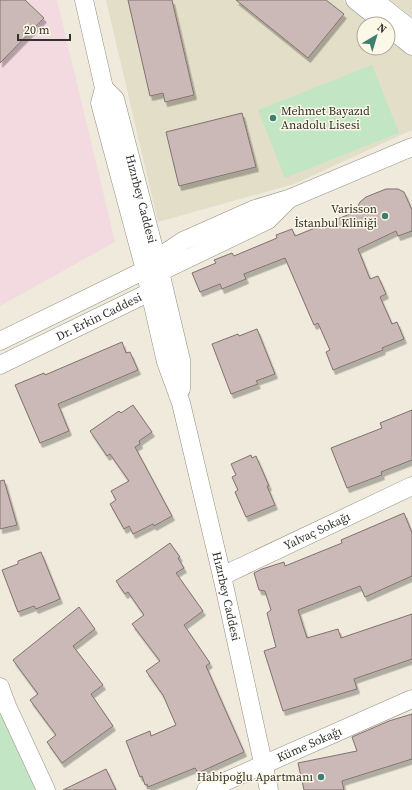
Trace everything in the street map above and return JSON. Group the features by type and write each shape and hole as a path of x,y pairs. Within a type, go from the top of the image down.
{"street":[{"name":"Hızırbey Caddesi","path":"84,0 180,360 182,404"},
{"path":"355,0 374,16"},
{"path":"374,0 412,30"},
{"path":"396,33 412,46"},
{"name":"Dr. Erkin Caddesi","path":"0,341 154,267 183,241 248,212 291,198 412,147"},
{"name":"Hızırbey Caddesi","path":"154,267 150,292 166,362 182,404 222,576 269,790"},
{"name":"Dr. Erkin Caddesi","path":"0,365 150,292"},
{"name":"Yalvaç Sokağı","path":"222,576 412,486"},
{"path":"0,687 7,706 46,790"},
{"name":"Küme Sokağı","path":"206,790 412,698"}],"shaded area":[{"path":"0,0 57,0 115,242 0,306"},
{"name":"Mehmet Bayazıd Anadolu Lisesi","path":"106,0 343,0 363,16 356,16 356,56 396,56 396,42 412,54 412,130 294,184 158,222"},
{"path":"390,0 412,0 412,17"}],"green space":[{"path":"372,65 399,133 285,178 258,110"},
{"path":"0,698 38,790 0,790"}],"building":[{"path":"0,0 25,0 44,18 0,63"},
{"path":"128,0 172,0 194,95 165,102 163,93 150,96"},
{"path":"236,0 326,0 344,14 308,58"},
{"path":"242,113 256,167 179,186 166,132"},
{"path":"386,189 398,189 404,192 412,210 412,231 398,236 396,231 358,249 370,279 378,276 386,294 380,297 392,324 397,322 404,339 382,348 383,350 333,370 326,352 330,350 318,323 314,325 285,258 244,274 246,279 222,289 220,284 200,292 192,273 216,263 214,260 232,253 234,256 277,238 276,235 292,229 295,236 355,212 360,202 366,197"},
{"path":"257,329 275,374 256,381 258,384 231,394 212,344 238,334 239,336"},
{"path":"122,342 126,353 130,352 138,370 58,404 69,431 40,443 15,385 44,373 45,375"},
{"path":"133,405 152,432 139,441 140,444 135,447 172,516 154,526 153,524 133,534 129,526 124,529 110,504 116,500 111,491 129,481 110,454 107,456 90,431 119,411 121,413"},
{"path":"412,410 412,460 381,472 382,475 347,488 331,448 382,428 380,423"},
{"path":"251,455 252,458 256,456 269,486 267,486 275,505 246,517 235,492 238,490 232,477 236,475 231,464"},
{"path":"4,480 17,525 0,529 0,481"},
{"path":"404,513 412,533 412,576 365,597 360,586 298,610 307,638 338,629 341,638 412,614 412,659 354,679 357,689 283,711 264,651 276,647 267,613 271,610 265,591 259,590 254,573 284,562 285,566 342,543 341,540"},
{"path":"170,543 180,557 178,558 184,568 176,573 203,611 184,625 210,663 206,666 244,752 198,773 195,768 148,787 147,784 145,785 142,776 140,777 126,741 150,731 151,736 176,725 163,695 146,671 160,661 132,624 144,615 128,592 125,594 116,581"},
{"path":"41,552 60,599 36,609 34,606 18,612 2,570 18,564 18,561"},
{"path":"79,607 95,629 73,646 103,685 91,694 113,726 62,763 47,742 56,735 30,700 38,694 13,660"},
{"path":"412,714 412,759 342,781 344,790 304,790 298,763 357,751 352,737 389,721"},
{"path":"106,769 116,790 63,790"}],"place":[{"name":"Mehmet Bayazıd Anadolu Lisesi","path":"273,118"},
{"name":"Varisson İstanbul Kliniği","path":"385,216"},
{"name":"Habipoğlu Apartmanı","path":"321,777"}]}
